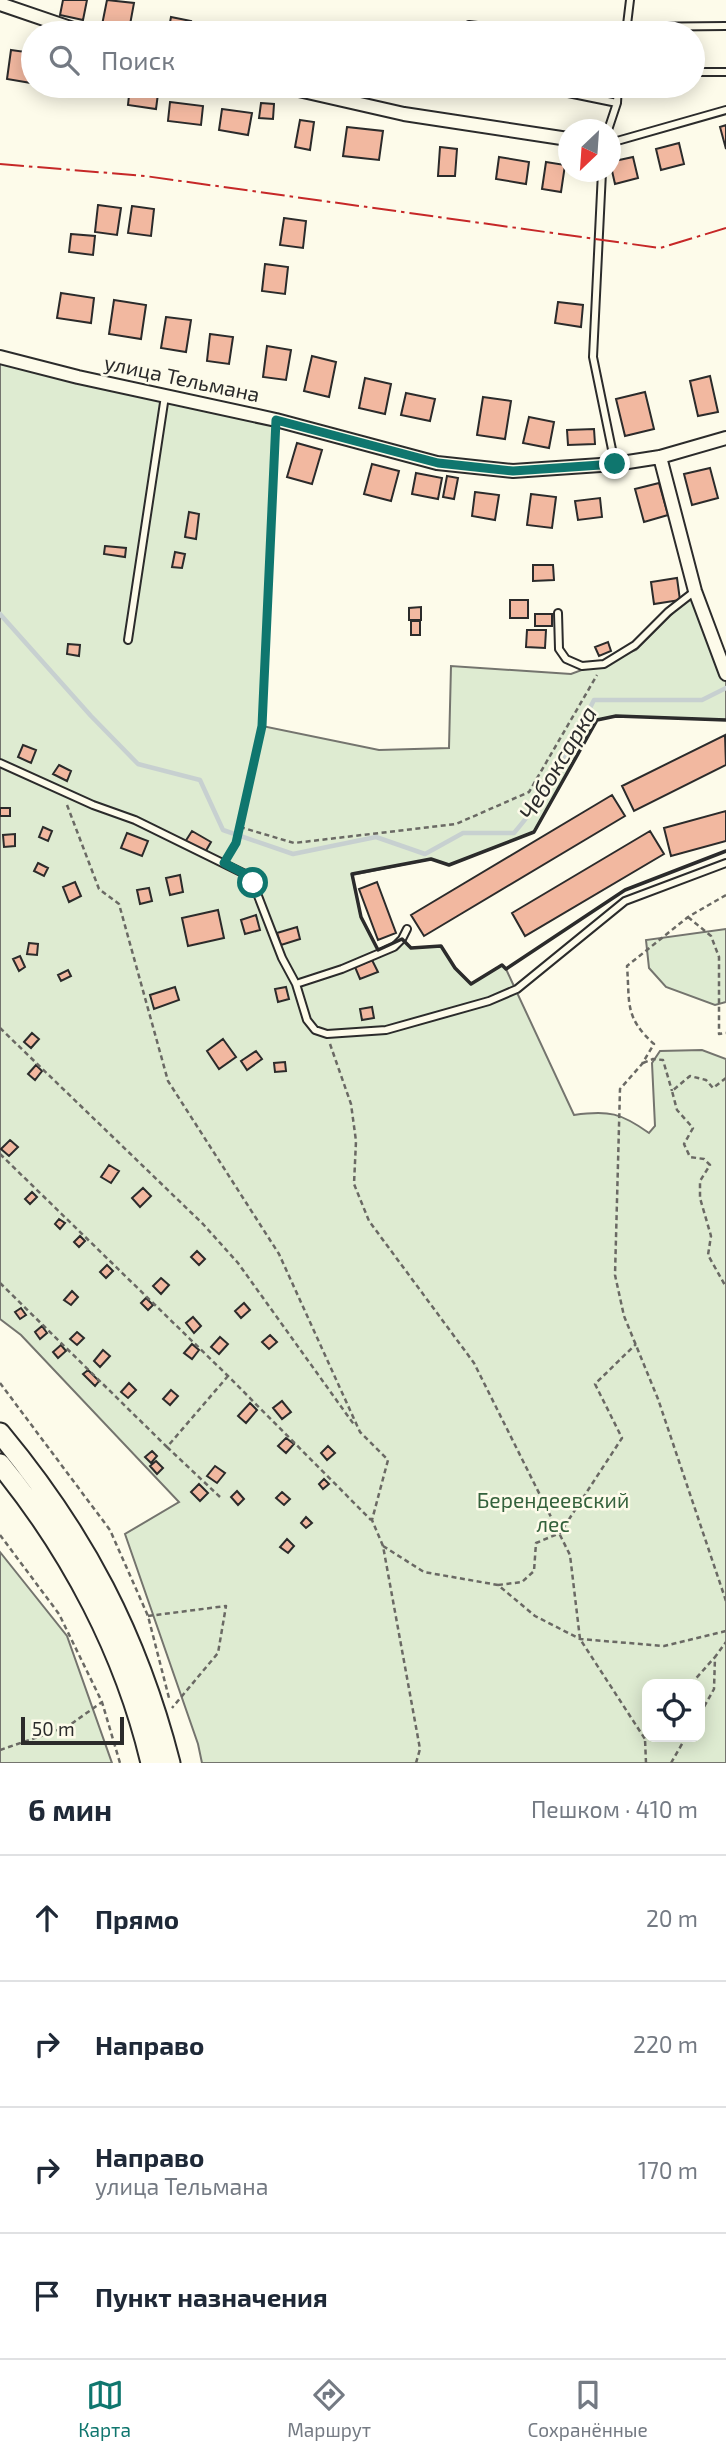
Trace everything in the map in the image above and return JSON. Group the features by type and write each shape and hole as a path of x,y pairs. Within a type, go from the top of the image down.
{"main road":[{"path":"0,1433 60,1513 113,1604 144,1676 170,1763"},
{"path":"0,1464 24,1493 72,1565 113,1647 142,1728 151,1763"}],"street":[{"path":"0,4 50,21"},
{"path":"334,98 404,114 558,137"},
{"name":"улица Тельмана","path":"0,358 276,420 438,463 513,471 615,464 660,457 726,438"},
{"path":"660,457 695,591 725,671"}],"lane":[{"path":"627,21 630,0"},
{"path":"705,27 726,26"},
{"path":"705,72 726,72"},
{"path":"593,98 617,103"},
{"path":"612,119 617,98"},
{"path":"621,140 726,110"},
{"path":"602,182 593,357 615,464"},
{"path":"128,640 165,394"},
{"path":"558,613 558,649 566,659 582,666 604,664 635,645 668,612 695,591"},
{"path":"0,763 93,805 135,820 245,874 253,883 282,958 296,984 307,1020 315,1030 327,1034 386,1030 489,1001 517,989 625,901 726,863"},
{"path":"296,984 342,969 394,947 407,929"}],"path":[{"path":"224,863 236,843 262,726 276,420"},
{"path":"240,827 294,843 456,824 529,792 604,664"},
{"path":"62,790 99,889 119,904 168,1081 279,1254 360,1432"},
{"path":"726,895 688,917 627,966 630,1015 640,1032 654,1044 642,1064 620,1089 615,1275 624,1316 658,1399 726,1601"},
{"path":"688,917 711,936 719,957 719,1034 726,1033"},
{"path":"0,1028 203,1224 238,1263 360,1432 388,1460 372,1520"},
{"path":"327,1034 351,1104 356,1141 354,1184 369,1222 474,1363 570,1555 580,1639 642,1732"},
{"path":"642,1064 653,1059 663,1060 677,1110 693,1128 684,1144 690,1157 704,1159 710,1166 700,1181 700,1198 711,1236 708,1255 726,1287"},
{"path":"672,1091 691,1076 706,1080 713,1088 726,1078"},
{"path":"0,1154 372,1520 383,1546 420,1749 416,1763"},
{"path":"0,1283 220,1497"},
{"path":"383,1546 424,1572 498,1585 522,1582 534,1571 536,1543 560,1533 622,1438 595,1384 636,1345"},
{"path":"167,1447 228,1376"},
{"path":"0,1535 59,1614 102,1702 120,1763"},
{"path":"498,1585 535,1616 580,1639 664,1646 726,1631"},
{"path":"148,1616 226,1606 218,1653 172,1708"},
{"path":"695,1679 726,1642"},
{"path":"705,1705 714,1689 715,1657"},
{"path":"0,1750 67,1727 102,1702"},
{"path":"646,1742 646,1763"},
{"path":"671,1763 683,1742"}],"green space":[{"name":"Берендеевский лес","path":"0,357 276,420 262,726 379,750 449,748 451,666 571,674 636,650 695,591 726,674 726,720 616,716 597,720 534,832 449,865 431,859 352,875 361,917 378,950 402,939 411,948 441,946 455,968 471,984 502,965 506,969 574,1115 606,1113 622,1117 649,1133 655,1126 652,1063 660,1051 702,1050 726,1059 726,1763 202,1763 198,1744 125,1534 179,1502 21,1335 0,1319"},
{"path":"726,929 726,1002 715,1005 666,987 649,968 646,940"},
{"path":"0,1552 67,1636 112,1763 0,1763"}],"building":[{"path":"63,0 87,0 83,20 60,15"},
{"path":"107,0 134,3 131,21 103,21"},
{"path":"171,17 191,21 170,21"},
{"path":"11,50 21,51 21,81 7,79"},
{"path":"129,98 157,98 156,109 128,105"},
{"path":"170,102 203,106 201,125 168,121"},
{"path":"261,103 274,104 273,119 259,118"},
{"path":"222,109 252,113 248,135 219,130"},
{"path":"300,120 314,122 310,150 295,147"},
{"path":"726,125 726,149 720,127"},
{"path":"347,127 383,131 379,160 343,156"},
{"path":"679,143 684,164 661,170 656,149"},
{"path":"440,147 457,149 455,176 438,176"},
{"path":"499,157 529,162 526,184 496,179"},
{"path":"633,157 638,178 615,184 621,182 621,160"},
{"path":"546,162 558,164 558,182 562,182 561,192 542,189"},
{"path":"98,205 121,208 117,235 95,232"},
{"path":"132,206 154,209 151,236 128,233"},
{"path":"284,218 306,221 303,248 280,245"},
{"path":"71,234 95,236 93,255 69,252"},
{"path":"265,264 288,267 285,294 262,291"},
{"path":"61,293 94,298 91,323 57,318"},
{"path":"114,300 146,305 141,339 109,334"},
{"path":"558,302 583,305 581,327 555,323"},
{"path":"166,317 191,320 186,352 161,348"},
{"path":"210,334 233,337 229,364 207,361"},
{"path":"267,346 291,350 286,380 263,377"},
{"path":"312,356 336,362 329,397 304,391"},
{"path":"710,376 718,412 698,416 690,381"},
{"path":"365,378 391,384 385,414 359,408"},
{"path":"645,392 654,429 625,436 616,399"},
{"path":"406,393 435,399 430,421 401,415"},
{"path":"483,397 511,401 505,439 477,435"},
{"path":"529,417 554,422 549,448 523,443"},
{"path":"594,429 595,444 568,445 567,430"},
{"path":"297,443 322,450 312,484 287,477"},
{"path":"372,464 399,471 391,501 364,494"},
{"path":"710,468 718,498 692,505 684,474"},
{"path":"416,473 442,478 438,499 412,494"},
{"path":"447,476 458,478 454,499 443,497"},
{"path":"659,483 668,515 644,522 635,489"},
{"path":"475,492 499,495 495,520 472,516"},
{"path":"531,494 556,497 552,528 527,525"},
{"path":"600,498 602,517 578,520 575,501"},
{"path":"189,512 199,514 196,539 185,537"},
{"path":"105,546 126,548 125,557 104,554"},
{"path":"175,552 185,554 182,568 172,567"},
{"path":"533,565 553,565 554,580 533,581"},
{"path":"677,578 680,600 654,604 651,582"},
{"path":"510,600 528,600 528,618 510,618"},
{"path":"421,607 421,620 409,620 409,608"},
{"path":"535,614 552,614 552,626 535,626"},
{"path":"411,621 420,621 420,635 411,635"},
{"path":"527,630 546,630 545,648 526,647"},
{"path":"608,642 611,651 599,656 595,647"},
{"path":"68,644 80,645 79,656 67,654"},
{"path":"725,735 726,765 634,811 622,786"},
{"path":"23,745 36,750 31,763 18,757"},
{"path":"59,765 71,771 67,781 53,774"},
{"path":"612,795 625,816 424,936 411,915"},
{"path":"0,808 10,808 10,816 0,816"},
{"path":"726,811 726,841 671,856 664,828"},
{"path":"43,827 52,831 48,841 39,837"},
{"path":"192,831 211,842 204,854 185,842"},
{"path":"650,831 664,854 525,936 512,913"},
{"path":"127,833 148,841 142,856 121,848"},
{"path":"15,834 15,846 4,847 3,835"},
{"path":"38,863 48,868 44,876 34,871"},
{"path":"180,875 183,892 170,895 166,878"},
{"path":"75,882 81,896 69,902 63,887"},
{"path":"377,882 396,933 378,940 359,889"},
{"path":"149,888 152,901 140,904 137,890"},
{"path":"218,910 224,938 188,946 182,918"},
{"path":"256,915 260,930 245,934 241,920"},
{"path":"297,927 300,939 281,945 277,933"},
{"path":"29,943 38,944 37,955 27,954"},
{"path":"20,956 25,967 19,971 13,959"},
{"path":"372,960 378,972 360,979 355,967"},
{"path":"68,970 71,976 61,981 58,975"},
{"path":"175,987 179,1000 154,1009 150,995"},
{"path":"286,987 289,999 278,1002 275,989"},
{"path":"372,1007 374,1018 362,1020 360,1009"},
{"path":"32,1033 39,1039 31,1048 24,1042"},
{"path":"223,1039 236,1057 219,1069 207,1051"},
{"path":"256,1051 262,1059 247,1070 241,1061"},
{"path":"285,1062 286,1071 275,1072 274,1063"},
{"path":"36,1065 42,1071 35,1080 28,1074"},
{"path":"10,1140 18,1147 9,1156 1,1149"},
{"path":"109,1165 119,1171 111,1183 101,1177"},
{"path":"143,1188 151,1196 140,1207 132,1198"},
{"path":"32,1192 37,1197 30,1204 25,1199"},
{"path":"59,1219 65,1223 60,1229 55,1224"},
{"path":"80,1236 85,1241 79,1247 74,1242"},
{"path":"197,1251 205,1259 199,1265 191,1257"},
{"path":"107,1265 113,1271 106,1278 100,1272"},
{"path":"161,1278 169,1285 161,1294 153,1286"},
{"path":"72,1291 78,1297 71,1305 64,1300"},
{"path":"146,1298 153,1305 148,1310 141,1303"},
{"path":"244,1303 250,1310 241,1318 235,1311"},
{"path":"21,1308 26,1315 20,1319 15,1312"},
{"path":"193,1317 201,1326 194,1333 186,1323"},
{"path":"42,1326 47,1333 40,1339 35,1332"},
{"path":"77,1332 84,1338 77,1345 70,1339"},
{"path":"270,1335 277,1342 269,1349 262,1342"},
{"path":"220,1337 228,1344 219,1354 211,1347"},
{"path":"192,1344 199,1350 192,1359 184,1353"},
{"path":"61,1345 66,1351 58,1358 53,1352"},
{"path":"103,1350 110,1356 100,1367 94,1361"},
{"path":"88,1370 99,1381 95,1386 83,1374"},
{"path":"129,1383 136,1390 128,1398 121,1392"},
{"path":"171,1390 178,1396 170,1405 163,1399"},
{"path":"282,1401 291,1412 282,1419 273,1408"},
{"path":"250,1403 257,1410 246,1423 238,1416"},
{"path":"286,1438 294,1444 286,1453 278,1446"},
{"path":"328,1446 335,1453 327,1460 321,1453"},
{"path":"152,1451 157,1456 151,1463 145,1457"},
{"path":"156,1461 163,1468 157,1474 150,1466"},
{"path":"215,1466 225,1473 217,1483 207,1476"},
{"path":"324,1479 329,1484 323,1489 319,1484"},
{"path":"199,1484 208,1493 200,1501 191,1492"},
{"path":"237,1491 244,1499 238,1505 231,1497"},
{"path":"282,1492 290,1499 284,1505 276,1498"},
{"path":"306,1517 312,1523 306,1528 301,1523"},
{"path":"287,1539 294,1546 288,1553 280,1547"}],"waterway":[{"name":"Чебоксарка","path":"0,614 138,764 200,780 223,830 293,854 376,837 425,854 463,833 514,833 548,786 594,700 702,700 726,688"}],"wall":[{"path":"726,720 616,716 597,720 534,832 449,865 431,859 352,874 361,917 378,950 402,939 411,948 441,946 455,968 471,984 502,965 506,969 625,890 726,851"}],"power":[{"path":"0,164 145,176 660,248 726,228"}],"route":[{"path":"253,883 245,874 224,863 236,843 262,726 276,420 438,463 513,471 615,464"}]}
